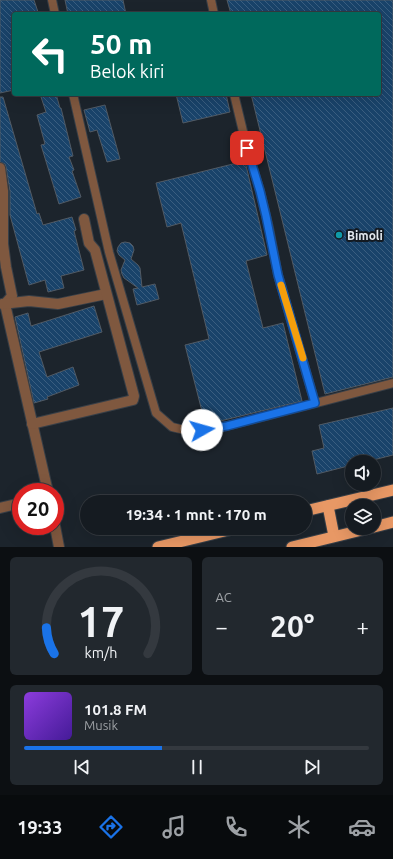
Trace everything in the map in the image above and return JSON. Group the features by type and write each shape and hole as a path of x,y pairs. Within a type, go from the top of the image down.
{"highway":[{"path":"312,510 393,490"},
{"path":"328,506 334,536"},
{"path":"381,525 393,522"},
{"path":"292,547 345,534"},
{"path":"158,547 208,535"}],"street":[{"path":"0,168 3,191 3,244 12,296 3,304"},
{"path":"32,424 133,400 134,396 95,250 89,243 84,219"},
{"path":"3,304 29,301 58,304 106,294"},
{"path":"3,304 46,483"},
{"path":"0,508 12,505"},
{"path":"57,535 59,547"}],"lane":[{"path":"52,0 55,12"},
{"path":"211,0 214,12"},
{"path":"73,96 109,252 156,413 172,427 189,431 227,426 393,383"},
{"path":"234,96 269,228 278,275 315,403"}],"building":[{"path":"0,0 34,0 38,12 12,12 12,90 0,93"},
{"path":"65,0 123,0 126,12 68,12"},
{"name":"Bimoli","path":"227,0 393,0 393,377 325,394 251,96 381,96 381,12 230,12"},
{"path":"57,96 73,156 69,157 74,170 72,171 81,197 59,204 41,145 45,144 37,115 46,112 41,97"},
{"path":"176,96 226,96 230,112 183,123"},
{"path":"0,97 3,97 37,214 39,213 43,225 72,217 84,270 61,276 64,288 48,292 45,280 29,285 10,215 10,191 6,167 5,164 0,162"},
{"path":"105,105 120,159 107,162 97,130 90,132 84,110"},
{"path":"245,161 267,255 246,261 263,328 283,323 302,401 216,422 205,423 185,345 209,339 181,223 167,227 156,183"},
{"path":"121,243 130,243 133,246 134,250 131,259 140,268 142,287 155,284 159,299 137,305 133,289 138,288 124,278 121,270 125,260 117,251"},
{"path":"94,306 102,332 39,352 47,377 73,367 79,385 47,397 48,399 34,403 15,317 28,313 31,326"},
{"path":"393,408 393,455 381,458 381,455 345,455 345,467 317,474 312,451 324,448 319,425"}],"slow traffic":[{"path":"281,285 303,358"}],"place":[{"name":"Bimoli","path":"339,235"}],"route":[{"path":"202,430 227,426 315,403 278,275 260,191 247,148"}]}
